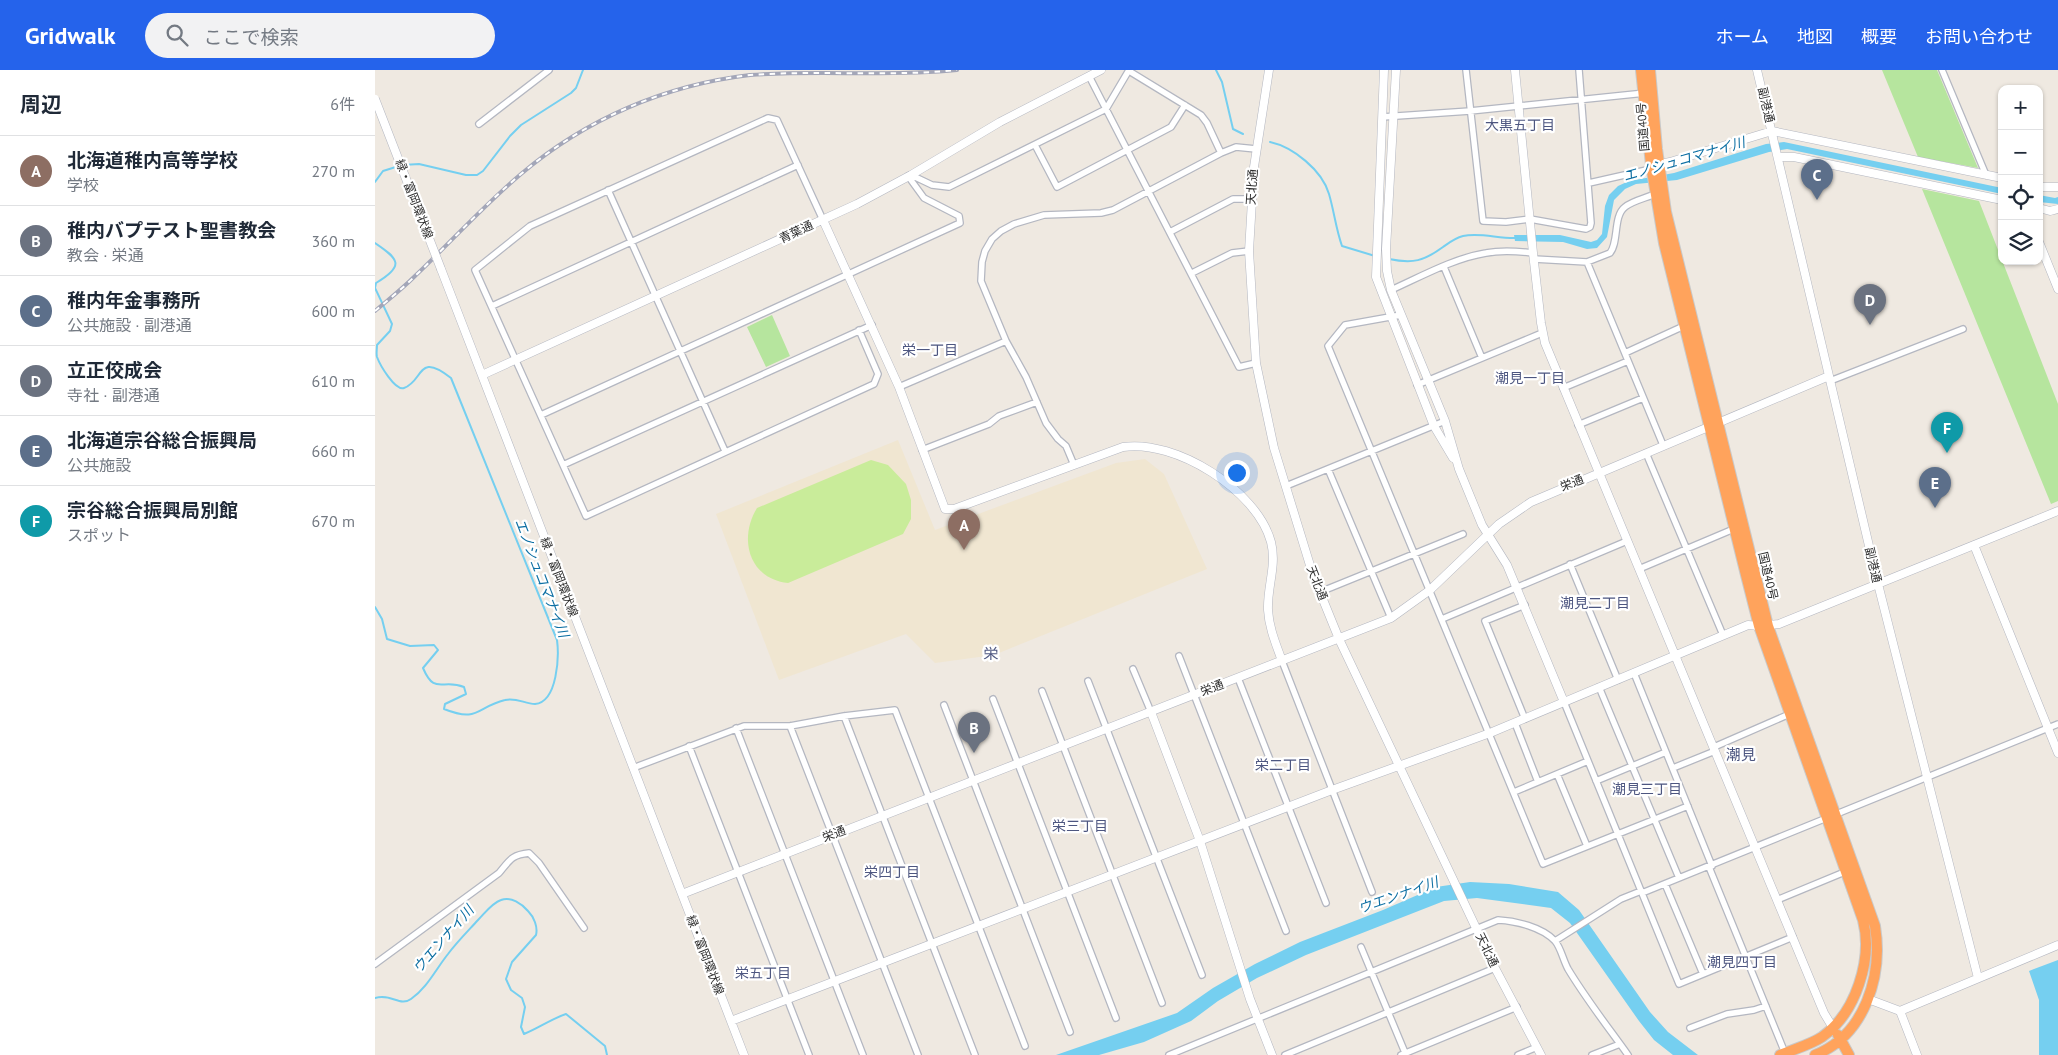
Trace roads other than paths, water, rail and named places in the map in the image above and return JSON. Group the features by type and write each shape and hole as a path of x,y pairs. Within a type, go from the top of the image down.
{"highway":[{"name":"国道40号","path":"1641,70 1648,92"},
{"name":"国道40号","path":"1650,70 1648,92 1656,176 1668,220 1689,324 1764,626 1850,870 1875,926 1877,969 1868,999 1834,1051 1815,1055"},
{"name":"国道40号","path":"1783,1054 1819,1039 1833,1028 1858,988 1865,964 1867,938 1850,870"},
{"path":"1833,1028 1849,1055"},
{"path":"1833,1028 1834,1051"}],"street":[{"path":"479,124 549,70"},
{"name":"青葉通","path":"482,375 823,220 910,175 1000,122 1101,70"},
{"path":"910,175 932,185 949,187 1106,109 1129,70 1201,115 1207,122 1221,152"},
{"name":"天北通","path":"1269,70 1256,149 1251,199 1249,251 1256,364 1268,421 1286,486 1320,592 1339,639 1495,968 1541,1055"},
{"path":"1384,70 1375,266 1378,286 1434,426 1459,469"},
{"path":"1396,70 1387,249 1387,266 1391,290 1445,421 1459,469 1487,535 1507,564 1525,605 1679,984 1793,937"},
{"path":"1466,70 1483,221 1531,222 1586,229 1590,227 1591,223 1579,70"},
{"path":"1515,70 1542,333 1578,425 1824,1013 1833,1028"},
{"name":"副港通","path":"1757,70 1878,584 1978,978"},
{"path":"1942,70 1986,175"},
{"path":"1089,76 1239,367 1256,364"},
{"path":"1382,118 1470,111 1648,92"},
{"name":"緑・富岡環状線","path":"375,99 744,1055"},
{"path":"1035,145 1057,187 1171,127 1185,105"},
{"path":"859,330 878,374 874,384 586,516 475,270 529,226 768,118 777,120 899,387 943,506 947,510 1123,448 1142,446 1164,451 1195,463 1217,475 1255,511 1265,526 1271,541 1273,556 1268,610 1273,638 1372,892"},
{"path":"1589,183 1656,176 1772,131 1998,177"},
{"path":"1074,465 1066,446 1050,430 1026,377 1006,341 981,280 985,251 992,239 1001,231 1030,218 1044,215 1101,213 1113,210 1221,152 1236,147 1256,149"},
{"path":"1777,153 1998,199"},
{"path":"492,306 798,165"},
{"path":"541,415 960,223 959,216 924,198 910,175"},
{"path":"1391,290 1444,267 1485,253 1511,251 1587,262 1609,253 1613,250 1620,213 1656,176"},
{"path":"2043,187 2058,187"},
{"path":"608,190 725,451"},
{"path":"1170,232 1233,199 1251,199"},
{"path":"2043,209 2050,211 2058,209"},
{"path":"1192,273 1232,252 1249,251"},
{"path":"2043,252 2058,289"},
{"path":"1587,262 1663,445"},
{"path":"1444,267 1482,358"},
{"path":"1401,315 1345,325 1328,346 1543,864 1688,806"},
{"path":"1625,353 1689,324"},
{"path":"563,465 871,325"},
{"path":"1829,379 1963,329"},
{"path":"1417,385 1542,333"},
{"path":"899,387 1006,341"},
{"path":"1563,388 1628,361"},
{"name":"栄通","path":"682,894 1391,618 1430,590 1487,535 1531,502 1646,452 1829,379"},
{"path":"1578,425 1643,398"},
{"path":"922,450 989,424 999,416 1037,402"},
{"path":"1286,486 1445,421"},
{"path":"1646,452 1723,635"},
{"path":"1328,469 1391,618"},
{"path":"731,1021 1332,790 1515,723 1748,625 1764,626 1779,624 2058,511"},
{"path":"1639,569 1739,527"},
{"path":"1320,592 1463,534"},
{"path":"1442,619 1627,541"},
{"path":"1974,544 2058,753"},
{"path":"1570,564 1618,680"},
{"path":"1525,605 1485,621 1525,718"},
{"path":"1179,656 1286,931"},
{"path":"1133,669 1201,841 1250,999 1272,1055"},
{"path":"1634,673 1667,752 1783,1054"},
{"path":"1238,678 1326,903"},
{"path":"1088,681 1202,976"},
{"path":"1599,687 1679,878"},
{"path":"1042,691 1162,1003"},
{"path":"993,699 1116,1018"},
{"path":"944,705 1070,1032"},
{"path":"633,768 744,726 790,726 843,716 895,710 1025,1046"},
{"path":"1673,768 1794,712"},
{"path":"843,716 975,1055"},
{"path":"1515,723 1539,782"},
{"path":"1555,941 1599,915 1621,899 1711,866 2058,724"},
{"path":"790,726 918,1055"},
{"path":"736,728 863,1055"},
{"path":"689,746 809,1055"},
{"path":"1596,781 1667,752"},
{"path":"1514,792 1588,761"},
{"path":"1557,774 1587,846"},
{"path":"375,964 499,873 512,856 518,854 529,853 539,863 584,928"},
{"path":"1777,900 1850,870"},
{"path":"1665,884 1703,974"},
{"path":"1169,1055 1476,928 1498,920 1510,920 1542,931 1555,941 1568,968 1628,1055"},
{"path":"1858,988 1868,999 1900,1011 2058,945"},
{"path":"1361,947 1404,1054 1517,1007"},
{"path":"1285,1055 1495,968"},
{"path":"1850,1003 1868,999"},
{"path":"1691,1028 1727,1014 1766,1006"},
{"path":"1900,1011 1917,1055"},
{"path":"1592,1055 1620,1044"},
{"path":"1518,1055 1537,1047"}],"water":[{"path":"1784,142 1998,187 1998,193 1787,149 1769,152 1677,180 1636,184 1625,189 1614,200 1607,237 1597,248 1587,249 1563,242 1515,241 1514,235 1560,235 1591,242 1597,240 1602,234 1605,206 1609,195 1618,186 1629,181 1674,173 1766,144"},
{"path":"2043,196 2058,197 2058,204 2043,202"},
{"path":"1470,882 1509,884 1558,892 1579,910 1650,1012 1668,1032 1698,1055 1673,1055 1654,1040 1570,923 1551,908 1477,898 1444,901 1306,955 1257,978 1218,1001 1191,1021 1144,1042 1099,1055 1056,1055 1177,1013 1213,988 1255,964 1300,942 1436,887"},
{"path":"2058,960 2058,1055 2039,1055 2039,1000 2029,971"}],"waterway":[{"name":"エノシュコマナイ川","path":"403,165 419,164 466,175 477,175 483,171 521,125 571,93 576,88 583,70"},
{"name":"エノシュコマナイ川","path":"1216,70 1222,82 1233,129 1243,134"},
{"name":"エノシュコマナイ川","path":"1270,142 1297,154 1320,176 1329,194 1342,246 1375,256"},
{"name":"エノシュコマナイ川","path":"375,182 383,171 399,166"},
{"name":"エノシュコマナイ川","path":"1389,259 1418,260 1436,252 1457,238 1469,235 1517,238"},
{"name":"エノシュコマナイ川","path":"375,243 394,258 395,263 395,267 376,283 375,288 392,324 390,331 377,345 377,357 388,377 400,388 404,388 415,380 426,367 440,370 451,378 557,640 558,656 553,687 543,701 535,704 509,699 471,714 455,713 444,709 445,704 466,694 464,687 450,684 440,685 431,682 423,668 438,650 434,645 410,646 387,639 382,619 375,607"},
{"name":"ウエンナイ川","path":"375,998 386,997 403,1002 417,995 451,950 489,908 501,900 509,899 516,901 530,913 535,922 536,929 536,935 512,962 506,979 511,990 522,998 525,1007 521,1027 524,1034 566,1014 605,1046 607,1055"}],"railway":[{"path":"375,311 410,281 521,174 546,154 572,137 628,108 657,96 687,87 750,75 905,73 957,70"}],"place":[{"name":"稚内年金事務所","path":"1817,200"},
{"name":"立正佼成会","path":"1870,325"},
{"name":"宗谷総合振興局別館","path":"1947,453"},
{"name":"北海道宗谷総合振興局","path":"1935,508"},
{"name":"北海道稚内高等学校","path":"964,550"},
{"name":"稚内バプテスト聖書教会","path":"974,753"}],"district":[{"name":"大黒五丁目","path":"1520,125"},
{"name":"栄一丁目","path":"930,350"},
{"name":"潮見一丁目","path":"1530,378"},
{"name":"潮見二丁目","path":"1595,603"},
{"name":"栄","path":"991,654"},
{"name":"潮見","path":"1741,755"},
{"name":"栄二丁目","path":"1283,765"},
{"name":"潮見三丁目","path":"1647,789"},
{"name":"栄三丁目","path":"1080,826"},
{"name":"栄四丁目","path":"892,872"},
{"name":"潮見四丁目","path":"1742,962"},
{"name":"栄五丁目","path":"763,973"}]}
